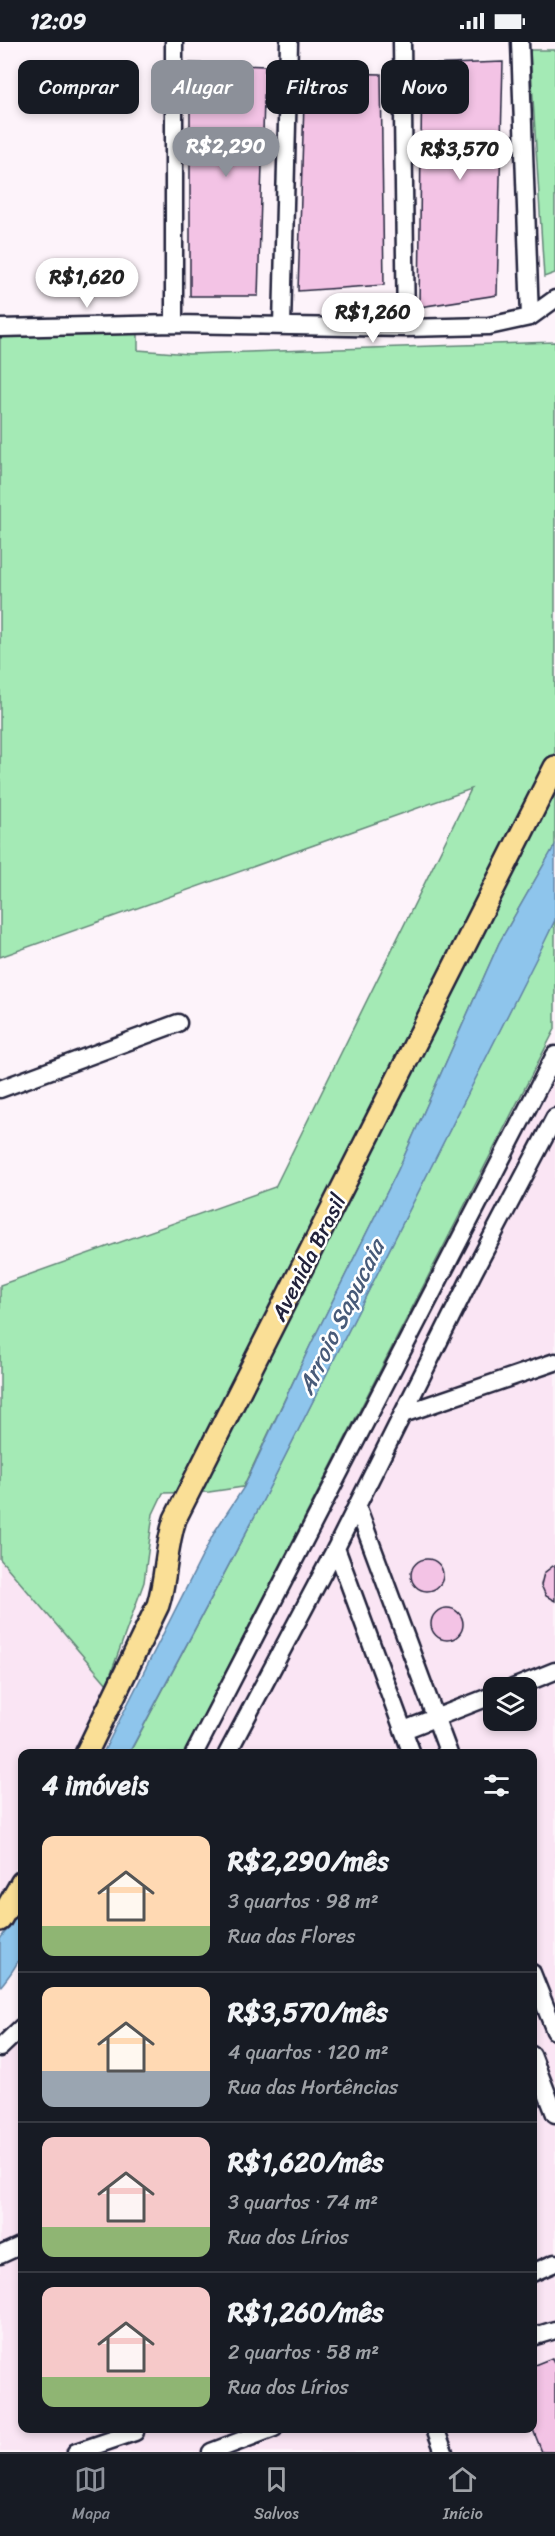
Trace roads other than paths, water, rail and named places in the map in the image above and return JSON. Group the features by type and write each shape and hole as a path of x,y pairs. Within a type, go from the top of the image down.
{"main road":[{"name":"Avenida Brasil","path":"88,1749 158,1605 163,1590 168,1540 175,1519 555,767"},
{"path":"0,1920 18,1889"}],"street":[{"path":"174,42 174,324"},
{"path":"282,326 289,42"},
{"path":"402,42 406,328"},
{"path":"520,42 530,317"},
{"path":"0,328 174,324 406,328 489,326 530,317 555,299"},
{"path":"0,1089 178,1023"},
{"path":"197,1749 555,1055"},
{"path":"230,1749 336,1548 555,1117"},
{"path":"403,1414 555,1362"},
{"path":"357,1506 447,1749"},
{"path":"336,1548 410,1749"},
{"path":"537,1678 555,1671"},
{"path":"404,1730 483,1699"},
{"path":"543,1993 555,2031"},
{"path":"0,2048 18,2031"},
{"path":"537,2068 555,2114"},
{"path":"0,2255 18,2247"},
{"path":"537,2271 555,2264"},
{"path":"537,2335 555,2330"},
{"path":"76,2452 130,2433"},
{"path":"211,2452 261,2433"},
{"path":"437,2433 444,2452"}],"water":[{"name":"Arroio Sapucaia","path":"555,845 555,920 543,945 260,1506 131,1749 105,1749 215,1531 244,1487 310,1346 398,1170 499,943"},
{"path":"18,1914 18,1961 0,1987 0,1939"}]}
